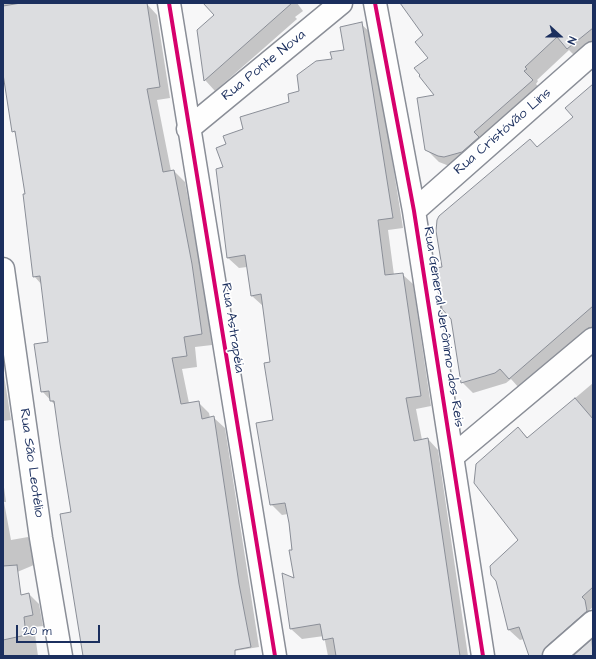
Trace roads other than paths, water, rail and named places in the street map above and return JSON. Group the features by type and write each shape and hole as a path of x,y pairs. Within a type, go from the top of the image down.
{"street":[{"name":"Rua Astrapéia","path":"169,3 188,129 275,656"},
{"name":"Rua Ponte Nova","path":"188,129 340,3"},
{"name":"Rua General Jerônimo dos Reis","path":"375,3 414,211 483,656"},
{"name":"Rua Cristóvão Lins","path":"414,211 593,53"},
{"name":"Rua São Leotélio","path":"3,269 41,538 61,656"},
{"path":"452,456 593,339"},
{"path":"554,656 593,622"}]}
